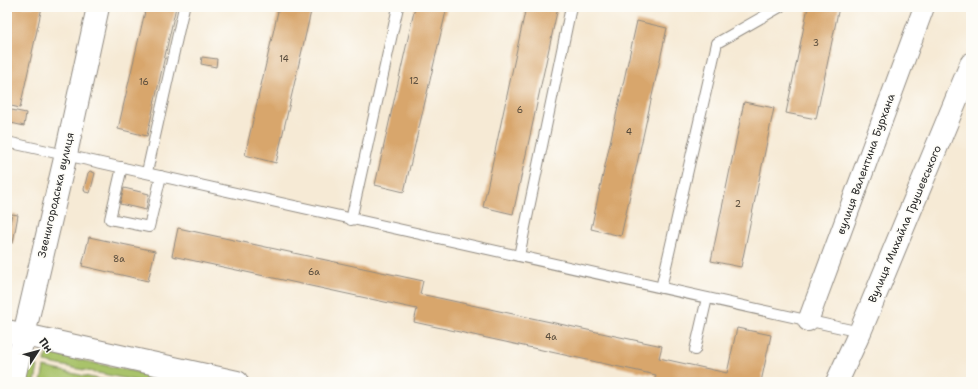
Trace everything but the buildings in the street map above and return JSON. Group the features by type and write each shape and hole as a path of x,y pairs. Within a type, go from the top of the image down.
{"street":[{"name":"Звенигородська вулиця","path":"13,382 15,333 66,154 98,7"},
{"name":"вулиця Валентина Бурхана","path":"808,321 924,7"},
{"name":"Вулиця Михайла Грушевського","path":"837,382 860,332 971,64"},
{"path":"15,333 237,382"}],"lane":[{"path":"147,172 184,7"},
{"path":"351,220 398,7"},
{"path":"519,256 571,7"},
{"path":"661,288 717,43 780,7"},
{"path":"7,142 147,172 351,220 860,332"},
{"path":"122,167 110,219 149,227 161,176"},
{"path":"695,350 707,298"}],"green space":[{"path":"47,353 184,382 142,382 45,362"},
{"path":"28,364 38,366 35,382 23,382"},
{"path":"44,367 111,382 41,382"}],"railway":[{"path":"966,382 971,370"}]}
